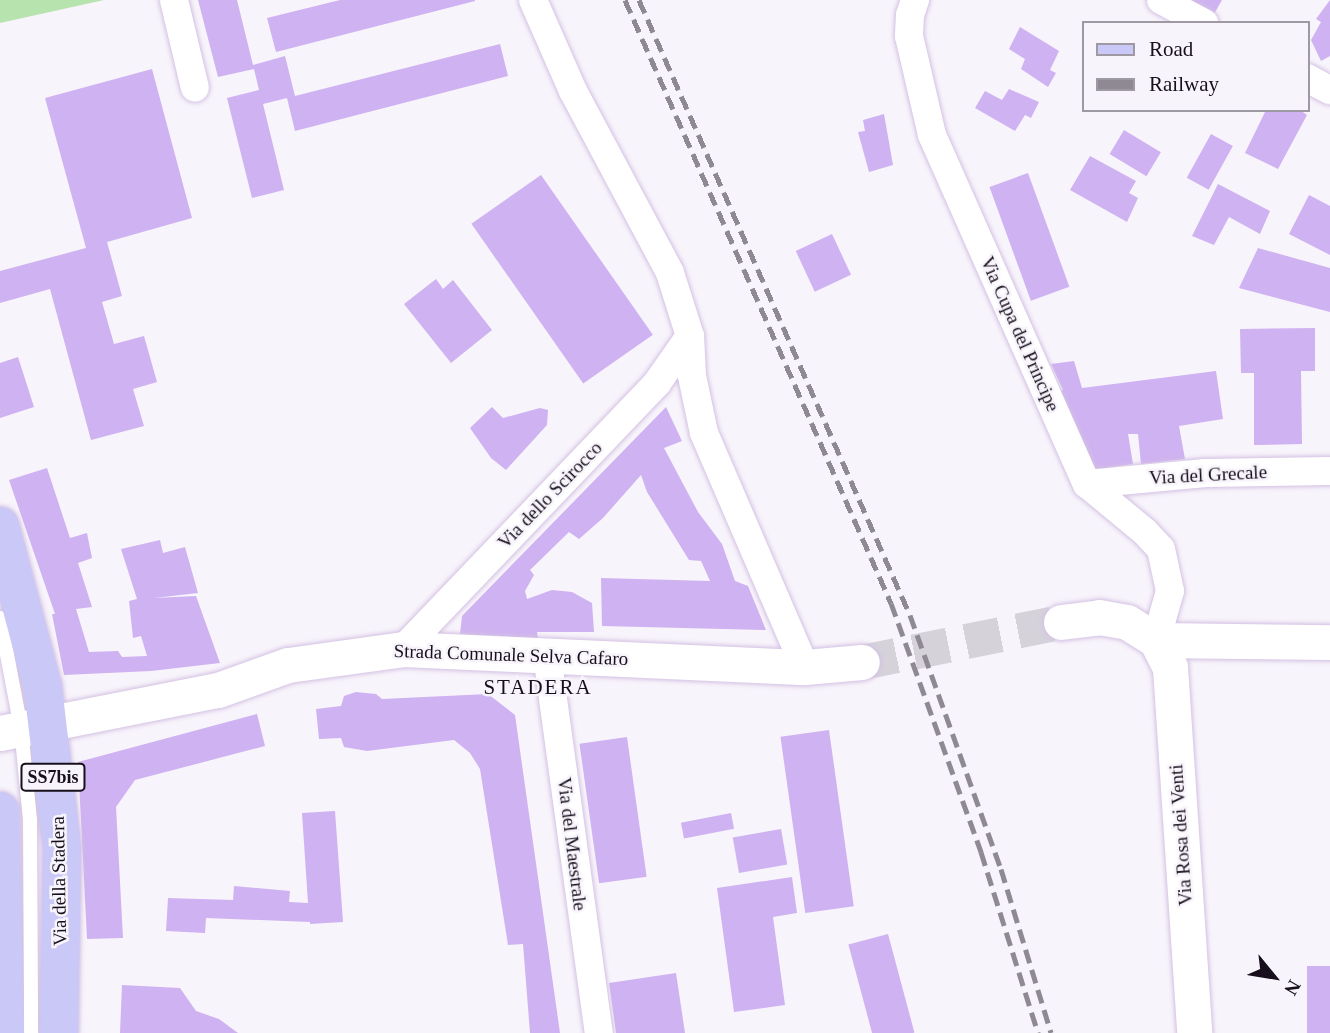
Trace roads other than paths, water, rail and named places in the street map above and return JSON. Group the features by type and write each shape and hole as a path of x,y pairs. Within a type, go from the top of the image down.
{"main road":[{"name":"Via della Stadera","path":"0,526 43,688 23,728 62,847 59,1033"},
{"name":"SS7bis","path":"0,811 5,1033"}],"street":[{"path":"174,0 195,88"},
{"path":"533,0 573,91 670,273 690,336 692,376 704,433 805,667"},
{"name":"Via Cupa del Principe","path":"915,0 910,15 909,36 932,135 1087,484 1146,532 1161,549 1170,591 1156,640"},
{"path":"1161,0 1200,21"},
{"path":"1309,79 1330,90"},
{"name":"Via dello Scirocco","path":"403,649 657,383 690,336"},
{"name":"Via del Grecale","path":"1087,484 1205,473 1330,471"},
{"path":"1061,622 1099,617 1127,622 1156,640 1330,642"},
{"name":"Via Rosa dei Venti","path":"1156,640 1170,667 1194,1033"},
{"name":"Strada Comunale Selva Cafaro","path":"23,728 218,690 288,665 403,649 805,667 862,662"},
{"name":"Via del Maestrale","path":"547,655 599,1033"}],"lane":[{"path":"0,618 23,728 32,855 30,1033"}],"tunnel":[{"path":"862,662 1061,622"}],"railway":[{"path":"625,0 891,603 981,852 1038,1033"},
{"path":"639,0 910,615 1001,869 1051,1033"}],"district":[{"name":"STADERA","path":"538,687"}]}
